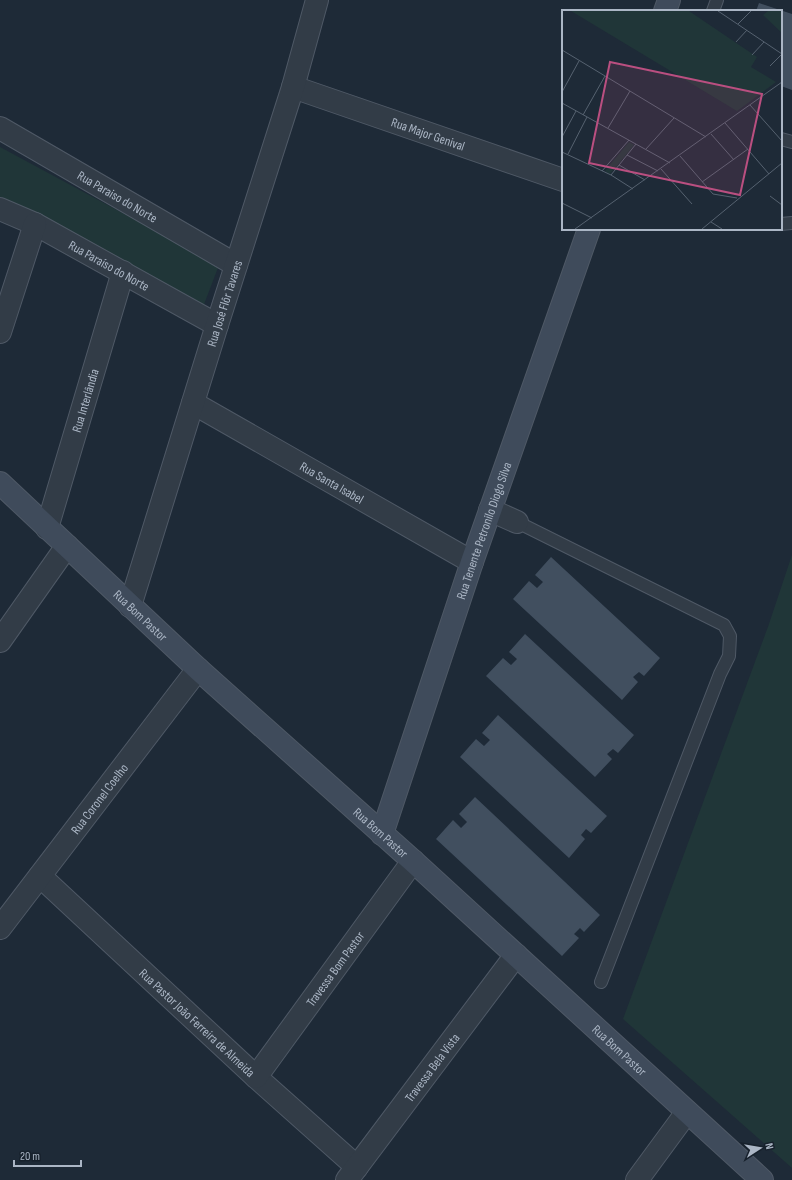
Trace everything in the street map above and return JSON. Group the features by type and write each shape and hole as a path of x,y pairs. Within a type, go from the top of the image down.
{"main road":[{"path":"665,10 669,0"},
{"name":"Rua Tenente Petronilo Diogo Silva","path":"382,834 472,562 589,230"},
{"name":"Rua Bom Pastor","path":"0,483 198,669 414,861 762,1180"}],"street":[{"name":"Rua José Flôr Tavares","path":"130,606 217,324 293,87 317,0"},
{"name":"Rua Major Genival","path":"293,87 562,180"},
{"name":"Rua Paraiso do Norte","path":"0,128 236,265"},
{"name":"Rua Paraíso do Norte","path":"0,209 34,224 217,324"},
{"path":"0,332 34,224"},
{"name":"Rua Interlândia","path":"47,528 123,272"},
{"name":"Rua Santa Isabel","path":"193,403 472,562"},
{"path":"490,510 517,522"},
{"path":"0,641 67,546"},
{"name":"Rua Coronel Coelho","path":"0,928 198,669"},
{"name":"Travessa Bom Pastor","path":"256,1077 414,861"},
{"name":"Rua Pastor João Ferreira de Almeida","path":"40,876 256,1077 352,1173"},
{"name":"Travessa Bela Vista","path":"352,1173 516,955"},
{"path":"637,1180 687,1112"}],"lane":[{"path":"714,10 717,0"},
{"path":"782,139 792,142"},
{"path":"782,224 792,223"},
{"path":"517,522 724,625 730,636 729,656 720,674 601,982"}],"green space":[{"path":"0,147 219,265 203,307 0,197"},
{"path":"792,555 792,1168 623,1019 769,624"}],"building":[{"path":"759,3 780,10 756,10"},
{"path":"782,11 792,14 792,90 782,86"},
{"path":"551,557 660,658 644,676 639,672 633,677 638,682 622,700 513,599 529,581 537,588 543,582 535,575"},
{"path":"525,634 634,735 618,753 613,749 607,754 612,759 595,777 486,676 503,658 511,665 517,659 509,652"},
{"path":"498,715 607,816 591,833 586,829 581,835 585,839 569,858 460,757 476,739 484,746 490,740 482,733"},
{"path":"475,797 600,915 584,932 580,928 574,934 579,938 562,956 436,839 453,820 461,828 467,822 459,814"}]}
